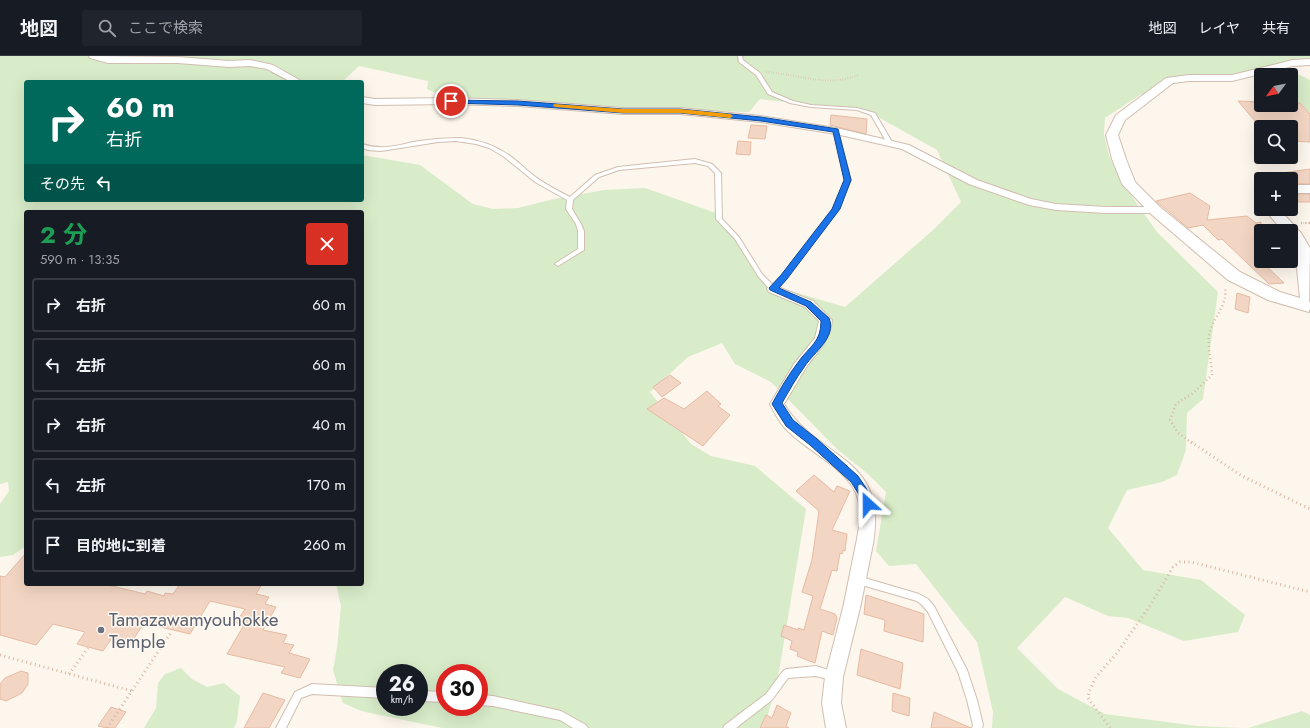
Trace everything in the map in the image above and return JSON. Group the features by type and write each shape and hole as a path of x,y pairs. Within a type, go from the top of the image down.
{"street":[{"path":"93,56 108,60 178,60 229,64 250,63 270,67 294,80"},
{"path":"1277,216 1296,236 1306,250 1310,306 1274,296 1234,276 1154,210 1129,184 1119,159 1112,135 1120,118 1170,80 1248,76 1287,64 1310,62"},
{"path":"364,100 391,102 479,102 584,107 623,111 680,111 761,119 836,131 889,142 905,147 973,182 1029,202 1056,207 1106,210 1154,210"},
{"path":"1298,189 1310,189"},
{"path":"773,288 809,304 826,320 822,341 802,363 777,404 790,423 814,442 855,479 868,504 867,528 858,580 834,676 831,702 836,728"}],"lane":[{"path":"740,56 741,61 756,71 770,93 792,102 811,106 857,109 873,114 889,142"},
{"path":"558,264 581,250 582,226 569,209 570,200 597,176 618,169 695,161 710,165 718,173 719,219 737,238 760,275 773,288 784,277 836,209 848,180 836,131"},
{"path":"364,147 376,150 446,140 478,142 503,153 533,178 570,200"},
{"path":"858,580 919,598 931,609 962,670 972,700 978,725 977,728"},
{"path":"728,728 769,697 786,674 816,671 834,676"},
{"path":"281,728 298,694 312,689 376,693"},
{"path":"488,701 561,716 583,728"}],"path":[{"path":"756,71 780,72 826,82 859,75"},
{"path":"1221,282 1226,288 1227,295 1223,307 1210,332 1212,375 1193,393 1176,404 1170,420 1178,433 1242,476 1310,508"},
{"path":"1110,728 1088,698 1089,692 1096,677 1117,653 1151,604 1173,567 1180,562 1191,562 1310,592"},
{"path":"107,728 172,632"},
{"path":"69,674 88,648"},
{"path":"0,655 132,691"}],"green space":[{"path":"0,56 1310,56 1310,58 1254,68 1235,76 1177,83 1140,95 1105,118 1104,134 1109,156 1126,188 1157,232 1218,292 1203,399 1187,413 1186,450 1177,475 1162,482 1127,490 1108,528 1143,570 1201,580 1245,615 1238,632 1184,641 1128,618 1108,616 1065,597 1017,648 1058,689 1105,714 1197,726 1242,728 992,728 993,712 977,642 916,564 889,566 876,551 886,492 868,474 838,450 771,382 735,364 722,343 688,357 650,392 691,444 711,456 755,466 806,509 777,683 764,728 442,728 385,716 428,716 428,664 376,664 376,714 361,711 343,703 333,670 337,648 341,606 336,586 364,586 364,210 24,210 24,547 13,555 0,557 0,504 9,491 8,482 0,484","holes":["359,66 428,81 427,89 439,94 468,101 498,103 749,112 760,99 869,112 937,150 961,202 933,230 845,307 770,285 719,214 645,188 604,190 554,199 518,208 493,209 473,204 420,165 364,155 364,202 24,202 24,80 344,80"]},
{"path":"1298,74 1310,80 1310,113 1298,103"},
{"path":"181,668 192,679 207,687 224,683 240,696 237,721 234,728 144,728 156,708 158,683 165,674"},
{"path":"1302,711 1310,715 1310,728 1248,728"}],"building":[{"path":"1238,101 1254,102 1254,112 1298,112 1298,103 1300,103 1310,114 1310,142 1298,141 1298,120 1254,120"},
{"path":"831,115 867,119 866,134 830,125"},
{"path":"751,125 767,126 765,139 748,138"},
{"path":"738,141 751,142 750,155 736,154"},
{"path":"1310,169 1310,184 1298,184 1298,172 1289,172"},
{"path":"1190,193 1210,206 1207,220 1247,216 1256,223 1261,222 1261,224 1254,224 1254,268 1268,268 1284,283 1269,284 1222,239 1218,240 1203,225 1188,228 1156,201"},
{"path":"1298,194 1310,194 1310,202 1298,202"},
{"path":"1237,293 1250,297 1248,313 1235,309"},
{"path":"670,375 681,383 662,397 653,387"},
{"path":"707,391 721,404 718,406 730,415 703,446 647,409 664,398 684,409"},
{"path":"814,475 834,492 837,486 850,491 832,530 847,534 845,551 843,550 842,554 840,553 837,571 832,570 820,609 835,614 837,618 833,635 822,631 815,663 797,656 798,652 790,649 792,641 781,636 784,625 798,630 798,628 804,630 813,596 802,592 812,560 819,511 796,491"},
{"path":"24,555 24,586 112,586 145,594 147,591 164,596 165,593 173,594 179,586 261,586 256,594 269,597 265,604 276,607 263,630 287,635 283,643 294,645 289,653 310,659 300,678 281,673 285,667 227,654 244,625 236,623 245,609 210,601 190,634 144,623 131,643 112,638 103,651 77,644 85,632 53,624 36,645 0,635 0,576 5,577"},
{"path":"866,595 924,614 923,642 884,631 885,620 864,614"},
{"path":"861,649 903,663 900,689 857,675"},
{"path":"21,671 28,673 28,684 22,693 6,701 0,699 0,684 5,678"},
{"path":"263,693 285,700 269,728 244,728"},
{"path":"893,693 910,698 909,716 892,711"},
{"path":"777,705 791,713 786,726 789,728 760,728 766,715 772,718"},
{"path":"111,707 126,712 115,728 98,726"},
{"path":"934,712 971,728 931,728"}],"slow traffic":[{"path":"556,106 623,111 680,111 730,116"}],"place":[{"name":"Tamazawamyouhokke Temple","path":"101,630"}],"route":[{"path":"451,101 518,103 623,111 680,111 761,119 836,131 848,180 836,209 784,277 773,288 809,304 826,320 825,330 822,341 802,363 777,404 790,423 814,442 855,479 868,504"}]}
